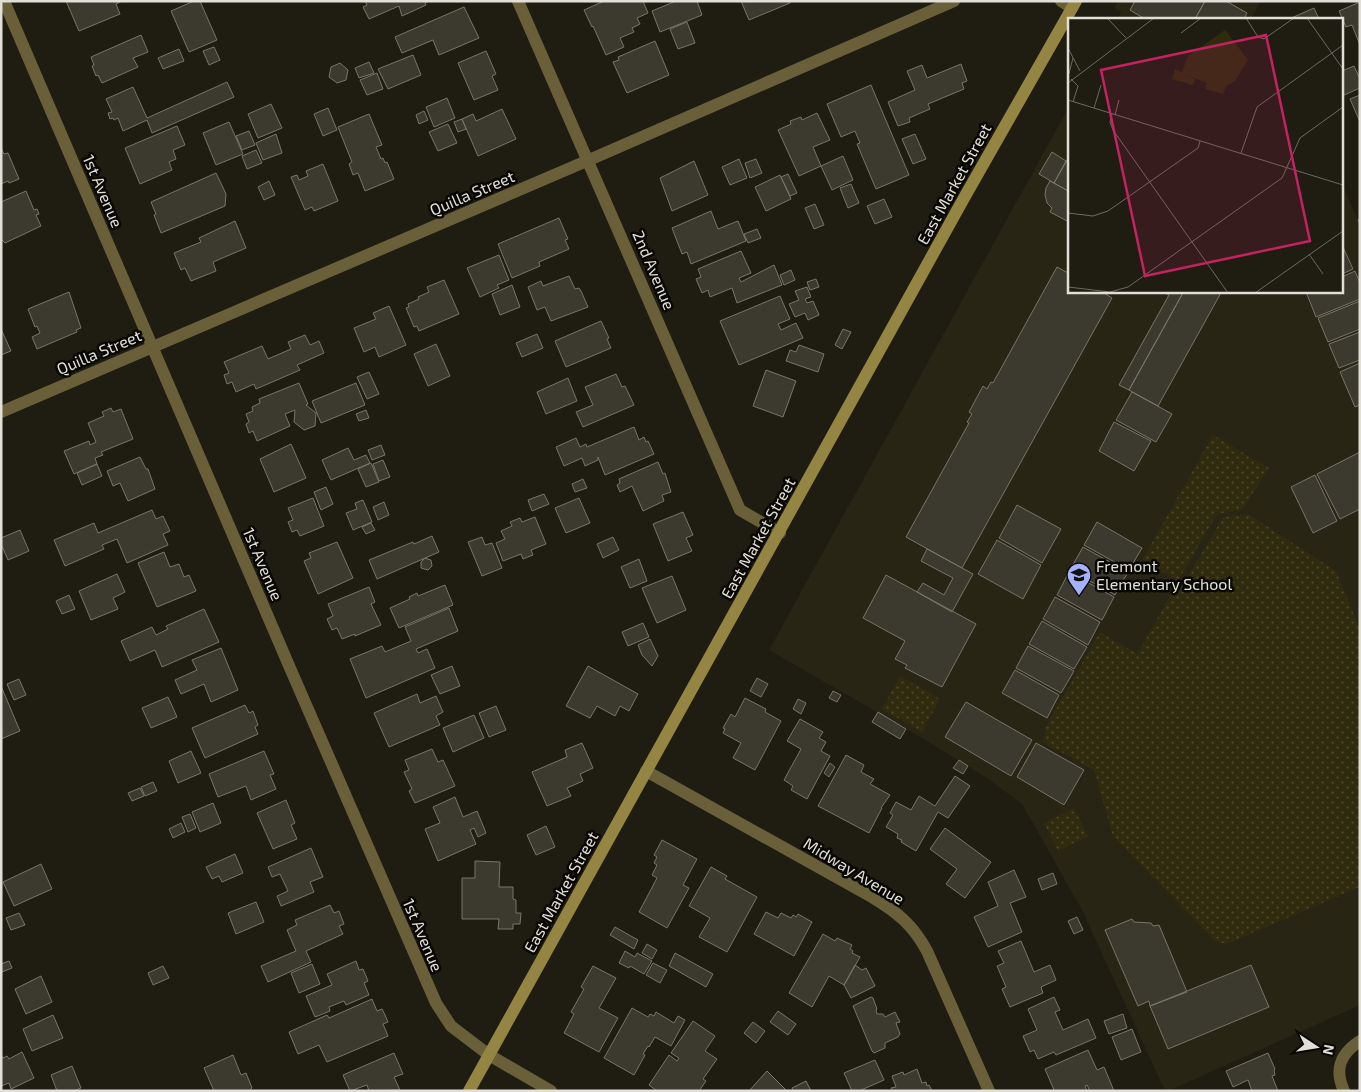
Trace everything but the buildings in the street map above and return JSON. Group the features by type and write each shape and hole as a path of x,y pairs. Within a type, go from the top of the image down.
{"main road":[{"name":"East Market Street","path":"469,1091 780,532 1070,3"}],"street":[{"name":"1st Avenue","path":"4,1 436,1003 451,1026 488,1055 551,1091"},
{"name":"2nd Avenue","path":"518,1 589,160 740,510 780,532"},
{"name":"Quilla Street","path":"1,412 954,1"},
{"name":"Midway Avenue","path":"646,771 872,897 906,921 927,950 989,1091"},
{"path":"1344,1091 1338,1072 1340,1063 1352,1046 1360,1041"}],"shaded area":[{"path":"1118,1 1261,1 1252,18 1118,18 1121,12 1114,8"},
{"name":"Fremont Elementary School","path":"1068,109 1068,292 1344,292 1344,189 1360,225 1360,1005 1165,1091 1082,910 1022,804 981,774 922,738 769,650"},
{"path":"1213,435 1269,468 1242,510 1217,514 1178,581 1142,560"},
{"path":"1248,514 1336,571 1360,629 1360,887 1226,944 1215,941 1113,836 1094,770 1043,742 1045,728 1100,632 1137,654 1177,584 1182,587 1223,517"},
{"path":"900,676 940,699 922,732 882,709"},
{"path":"1074,808 1088,836 1058,851 1044,823"}],"place":[{"name":"Fremont Elementary School","path":"1079,596"}]}
